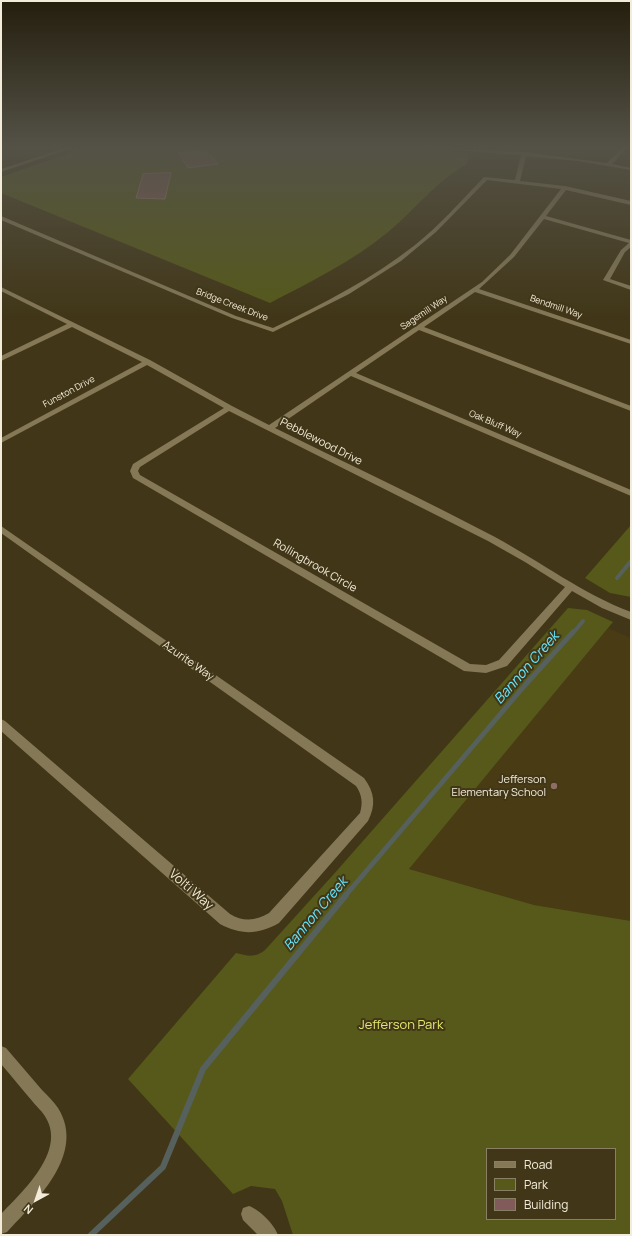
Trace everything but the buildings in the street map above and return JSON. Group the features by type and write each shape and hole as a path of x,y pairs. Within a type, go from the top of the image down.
{"street":[{"name":"Bridge Creek Drive","path":"1,218 234,317 273,330 340,297 396,262 434,231 460,205"},
{"name":"Sagemill Way","path":"269,428 475,290 512,256 552,205"},
{"path":"542,217 631,243 623,251 606,280 631,288"},
{"name":"Pebblewood Drive","path":"1,289 147,362 229,408 491,539 533,562 570,587 601,604 631,616"},
{"name":"Bendmill Way","path":"475,290 631,342"},
{"path":"1,359 73,324"},
{"path":"419,327 631,409"},
{"name":"Funston Drive","path":"1,440 147,362"},
{"name":"Oak Bluff Way","path":"351,373 631,493"},
{"name":"Rollingbrook Circle","path":"229,408 136,466 134,471 136,476 468,668 486,670 495,667 502,662 570,587"},
{"name":"Azurite Way","path":"1,529 360,782 369,799"},
{"name":"Volti Way","path":"1,724 225,919 242,927 256,927 274,918 364,817 367,811 369,799"},
{"path":"1,1053 53,1114 57,1121 59,1136 55,1158 48,1173 1,1226"},
{"path":"249,1214 270,1235"}],"shaded area":[{"name":"Jefferson Elementary School","path":"608,628 631,638 631,921 534,905 409,869"}],"green space":[{"path":"30,205 417,205 375,243 331,270 270,303"},
{"path":"631,525 631,597 610,593 585,578"},
{"name":"Jefferson Park","path":"568,608 587,610 613,622 409,869 534,905 631,921 631,1235 293,1235 282,1201 275,1189 251,1186 233,1194 128,1079 236,953 251,956 265,950"}],"waterway":[{"name":"Bannon Creek","path":"617,578 631,561"},
{"name":"Bannon Creek","path":"573,633 583,621"},
{"name":"Bannon Creek","path":"345,896 526,684 573,632"},
{"name":"Bannon Creek","path":"91,1235 163,1167 203,1069 346,895"}],"place":[{"name":"Jefferson Elementary School","path":"554,786"}]}
